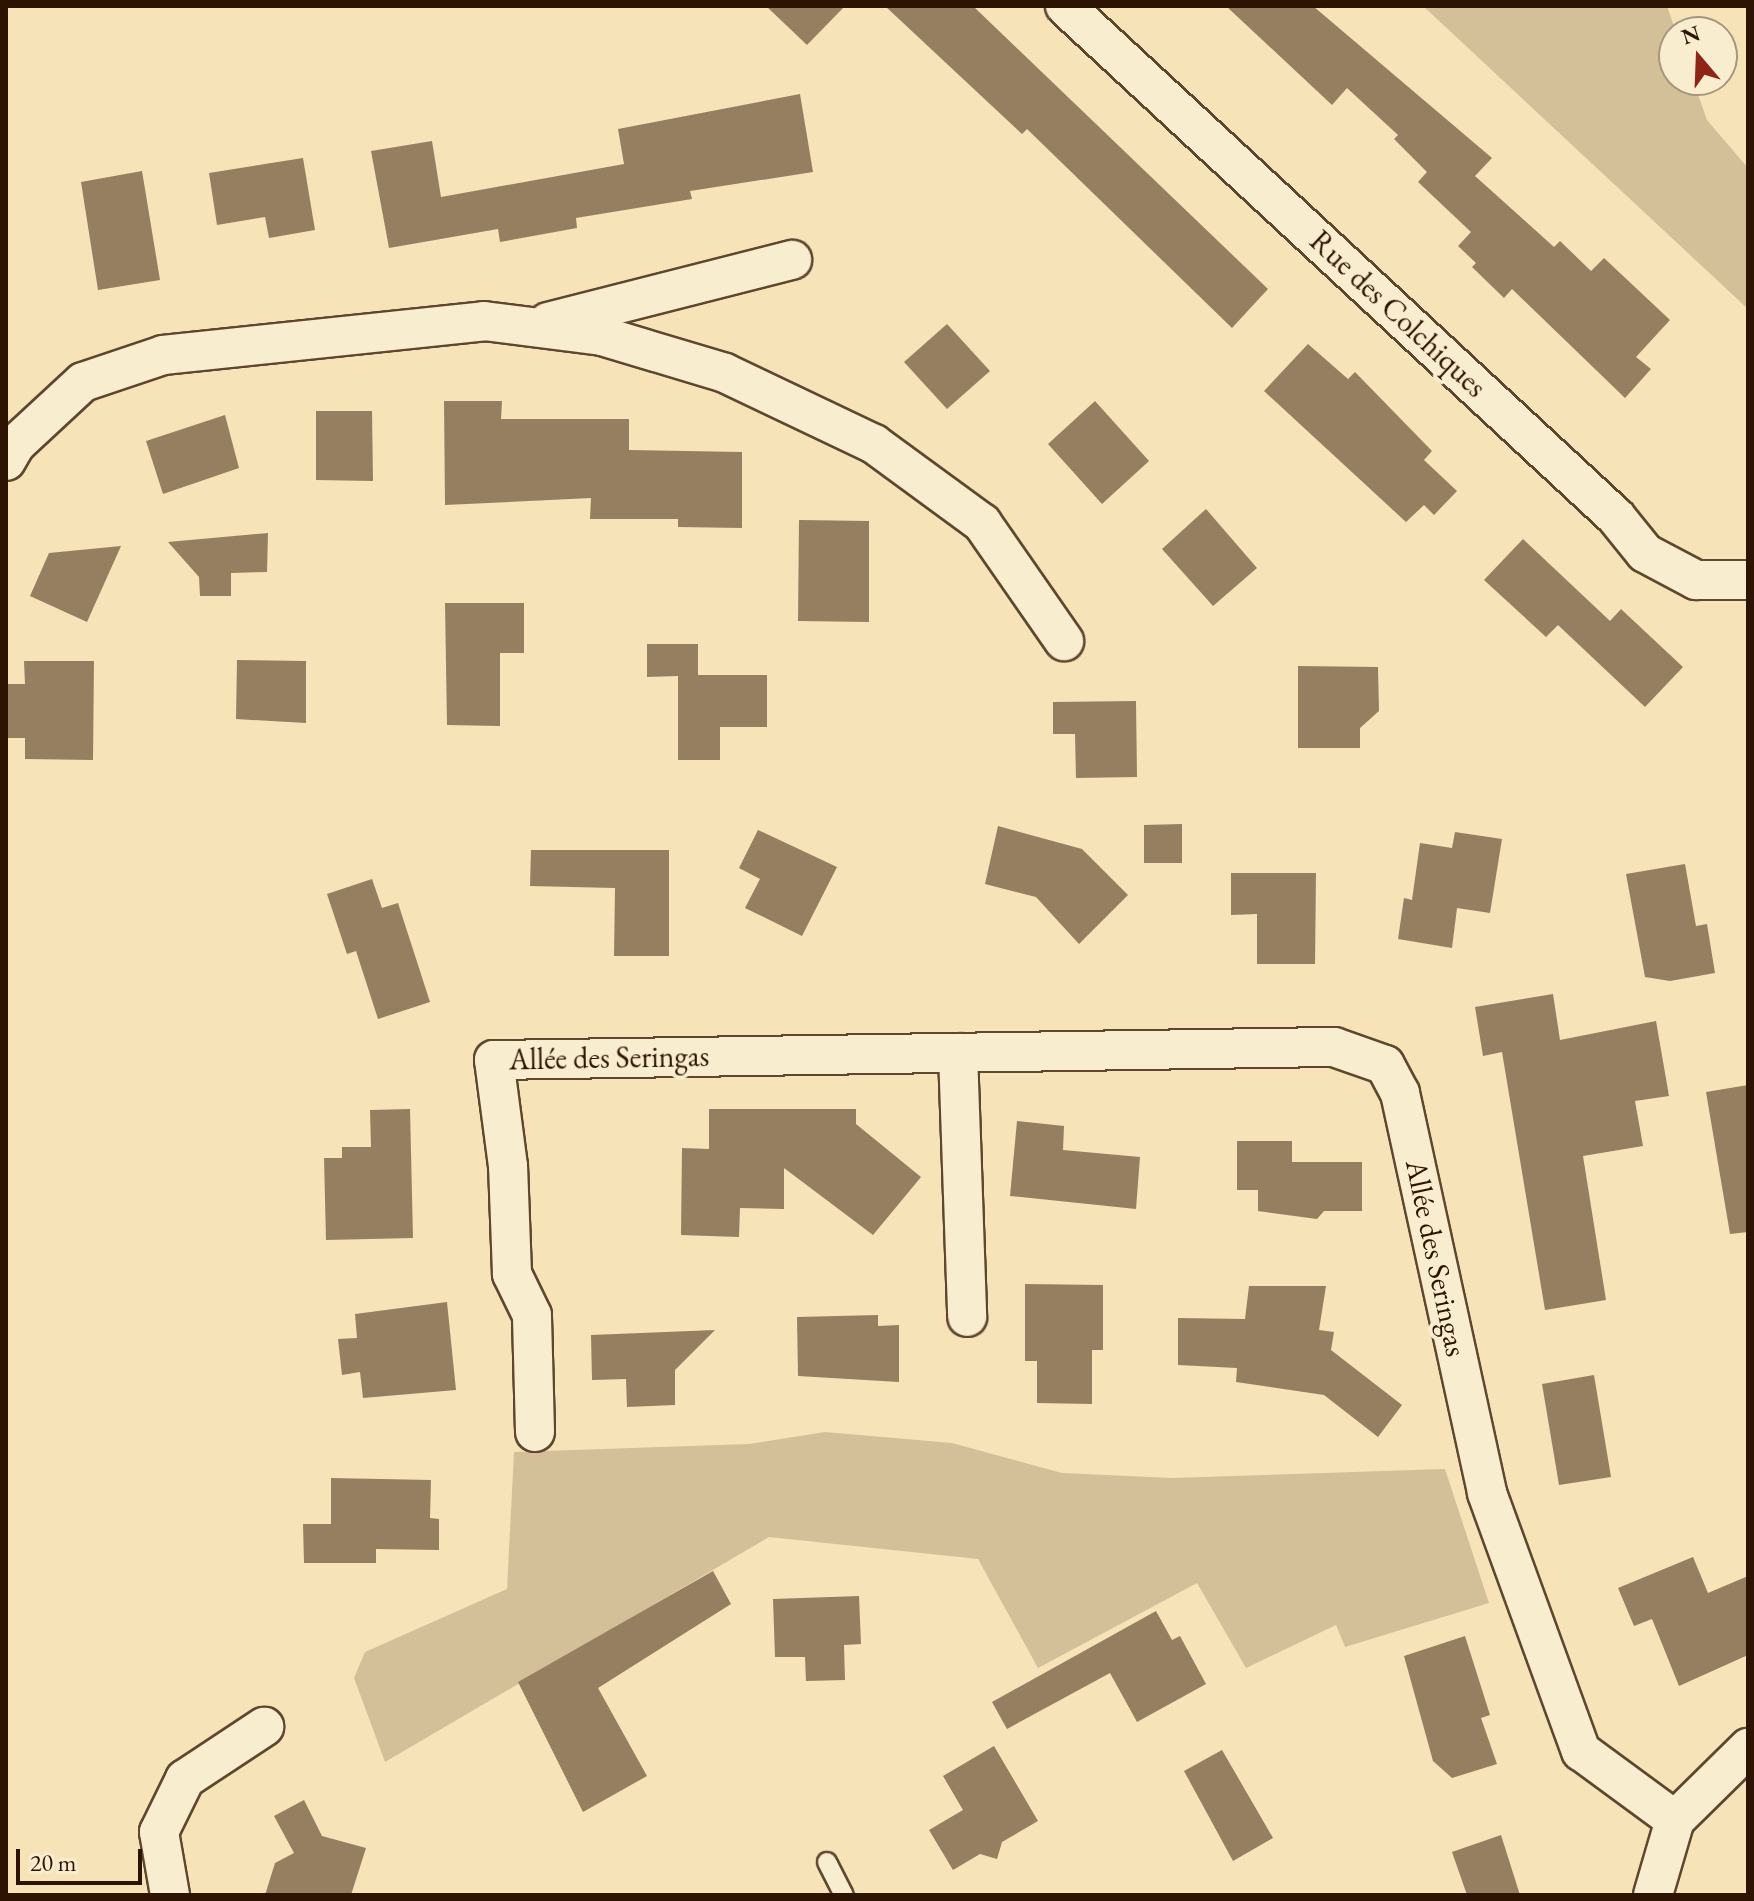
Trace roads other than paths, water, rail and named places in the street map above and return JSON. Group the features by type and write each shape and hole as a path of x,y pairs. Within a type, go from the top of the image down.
{"street":[{"name":"Rue des Colchiques","path":"1065,6 1616,517 1645,553 1696,580 1748,580"},
{"path":"529,327 792,260"},
{"path":"6,461 16,444 83,382 163,355 484,321 602,336 725,373 874,444 982,523 1064,641"},
{"name":"Allée des Seringas","path":"535,1432 532,1315 512,1274 508,1166 494,1060 1334,1047 1385,1065 1400,1093 1487,1493 1540,1646 1581,1751 1675,1820"},
{"path":"958,1053 967,1317"},
{"path":"170,1895 159,1832 185,1779 264,1727"},
{"path":"1653,1895 1675,1820 1748,1748"}],"lane":[{"path":"827,1862 844,1895"}]}
